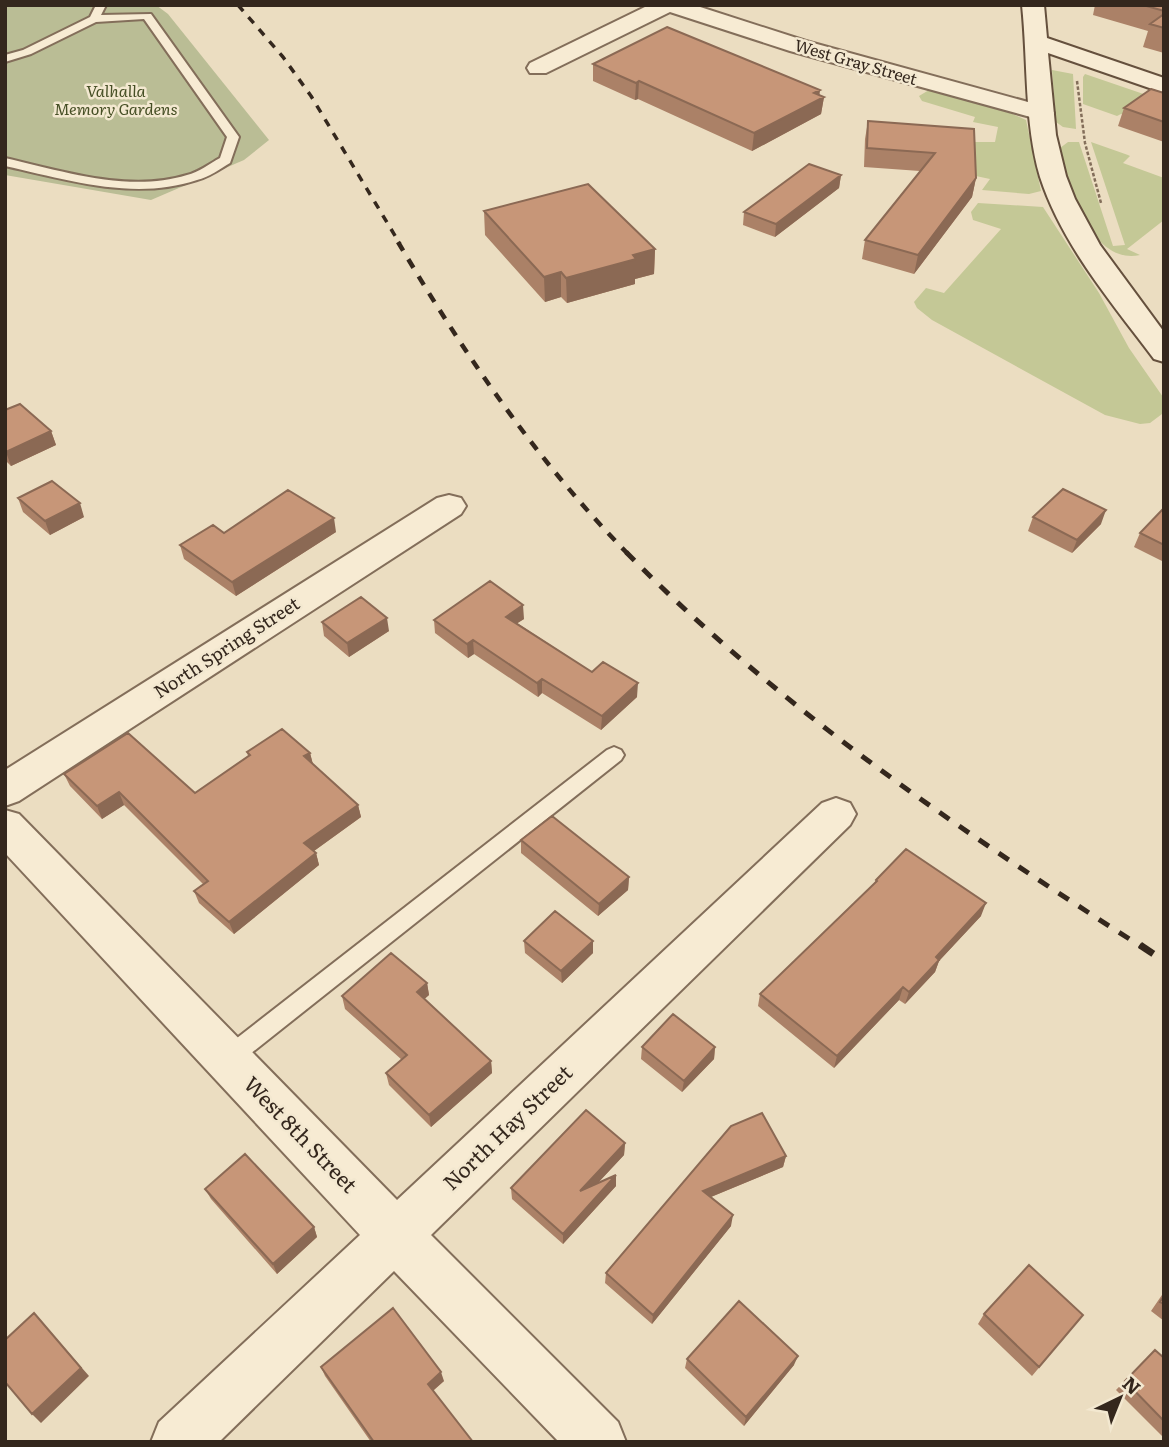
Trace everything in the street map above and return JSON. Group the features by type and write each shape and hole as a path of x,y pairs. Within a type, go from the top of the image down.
{"street":[{"path":"538,68 669,5"},
{"name":"West Gray Street","path":"669,5 798,46 1042,113"},
{"path":"1033,5 1038,42 1037,72 1052,175 1073,225 1164,353"},
{"path":"1038,42 1164,86"},
{"name":"North Spring Street","path":"5,790 449,506"},
{"name":"North Hay Street","path":"179,1442 836,814"},
{"name":"West 8th Street","path":"5,826 395,1235 598,1442"}],"lane":[{"path":"94,19 101,5"},
{"path":"5,162 76,178 139,186 191,178 226,160 233,137 147,16 136,5"},
{"path":"5,59 27,52 94,19 147,16"},
{"path":"228,1059 614,755"}],"path":[{"path":"1076,70 1079,110 1089,162 1102,208"}],"green space":[{"name":"Valhalla Memory Gardens","path":"5,5 156,5 168,14 269,140 244,160 151,200 5,175"},
{"path":"1052,70 1073,74 1076,129 1063,127 1056,122"},
{"path":"1085,74 1164,101 1131,117 1121,114 1117,116 1083,104"},
{"path":"929,90 1006,111 1026,120 1041,191 1029,194 982,190 990,179 971,175 971,142 995,142 998,127 973,122 975,117 922,101 919,96"},
{"path":"1068,142 1079,142 1113,246 1125,245 1091,142 1128,155 1130,156 1123,163 1164,178 1164,220 1127,249 1140,255 1123,255 1108,248 1084,219 1063,163 1060,148"},
{"path":"978,203 1043,207 1099,293 1129,348 1163,397 1162,414 1150,423 1140,424 1105,415 932,320 917,308 914,302 926,288 944,293 1001,229 973,220 971,212"}],"building":[{"path":"1143,5 1164,5 1164,11"},
{"path":"1164,14 1164,28 1150,24"},
{"path":"667,27 820,90 814,93 824,97 754,133 639,81 636,83 593,64"},
{"path":"1151,89 1164,93 1164,122 1124,108"},
{"path":"868,121 974,129 976,178 918,255 865,240 935,153 867,148"},
{"path":"809,164 841,175 776,224 744,212"},
{"path":"588,184 655,249 633,255 636,259 566,278 561,272 544,277 484,211"},
{"path":"20,404 51,431 6,452 5,410"},
{"path":"52,481 80,503 45,521 18,498"},
{"path":"1063,489 1106,510 1077,540 1033,517"},
{"path":"288,490 334,518 232,582 180,545 213,525 224,533"},
{"path":"1164,511 1164,545 1140,533"},
{"path":"490,581 523,605 506,617 592,672 603,662 638,683 602,716 542,679 537,683 473,640 467,644 434,620"},
{"path":"361,597 387,618 347,643 322,622"},
{"path":"282,729 310,753 304,756 358,805 304,843 316,853 229,922 194,891 208,881 119,792 97,806 64,774 128,733 195,793 250,755 247,752"},
{"path":"552,816 629,877 599,904 521,840"},
{"path":"906,849 986,903 936,957 939,960 909,992 903,987 837,1056 760,994 877,881"},
{"path":"555,911 593,941 561,971 524,941"},
{"path":"391,953 427,983 417,992 491,1061 429,1115 386,1073 407,1055 342,996"},
{"path":"673,1014 715,1047 684,1081 642,1047"},
{"path":"586,1110 625,1143 580,1191 616,1175 563,1234 511,1188"},
{"path":"762,1113 786,1156 703,1191 733,1215 653,1315 606,1273 731,1126"},
{"path":"245,1154 314,1227 273,1264 205,1189"},
{"path":"1029,1265 1083,1315 1039,1367 984,1314"},
{"path":"739,1301 798,1356 746,1417 687,1359"},
{"path":"393,1308 441,1372 428,1384 473,1442 374,1442 321,1367"},
{"path":"34,1313 81,1368 32,1414 5,1382 5,1340"},
{"path":"1155,1350 1164,1358 1164,1421 1125,1381"}],"railway":[{"path":"238,5 283,57 311,96 400,244"},
{"path":"398,242 476,366 532,444 627,553"},
{"path":"627,553 745,663 808,715 939,812 1142,947"},
{"path":"1140,945 1164,961"}]}
